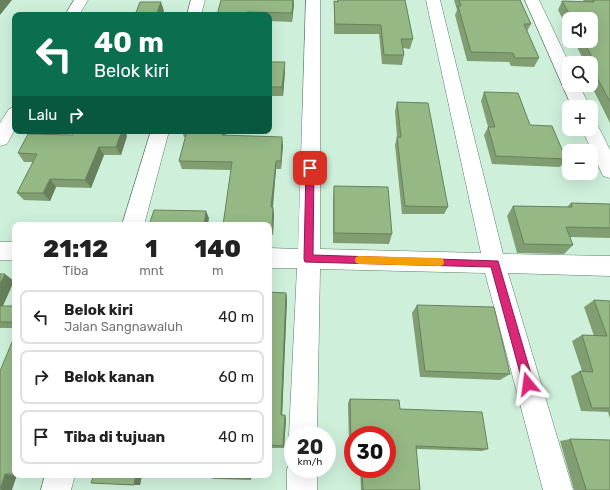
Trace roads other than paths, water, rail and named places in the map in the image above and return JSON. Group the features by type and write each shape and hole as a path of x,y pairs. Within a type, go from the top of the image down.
{"street":[{"path":"74,12 81,0"},
{"path":"195,12 198,0"},
{"path":"303,426 309,259 313,0"},
{"path":"433,0 494,263 558,490"},
{"path":"532,0 562,66"},
{"path":"0,139 12,118"},
{"path":"134,222 159,134"},
{"path":"594,136 610,172"},
{"path":"0,251 12,251"},
{"path":"272,258 610,266"},
{"path":"56,490 59,478"},
{"path":"302,478 302,490"}]}
